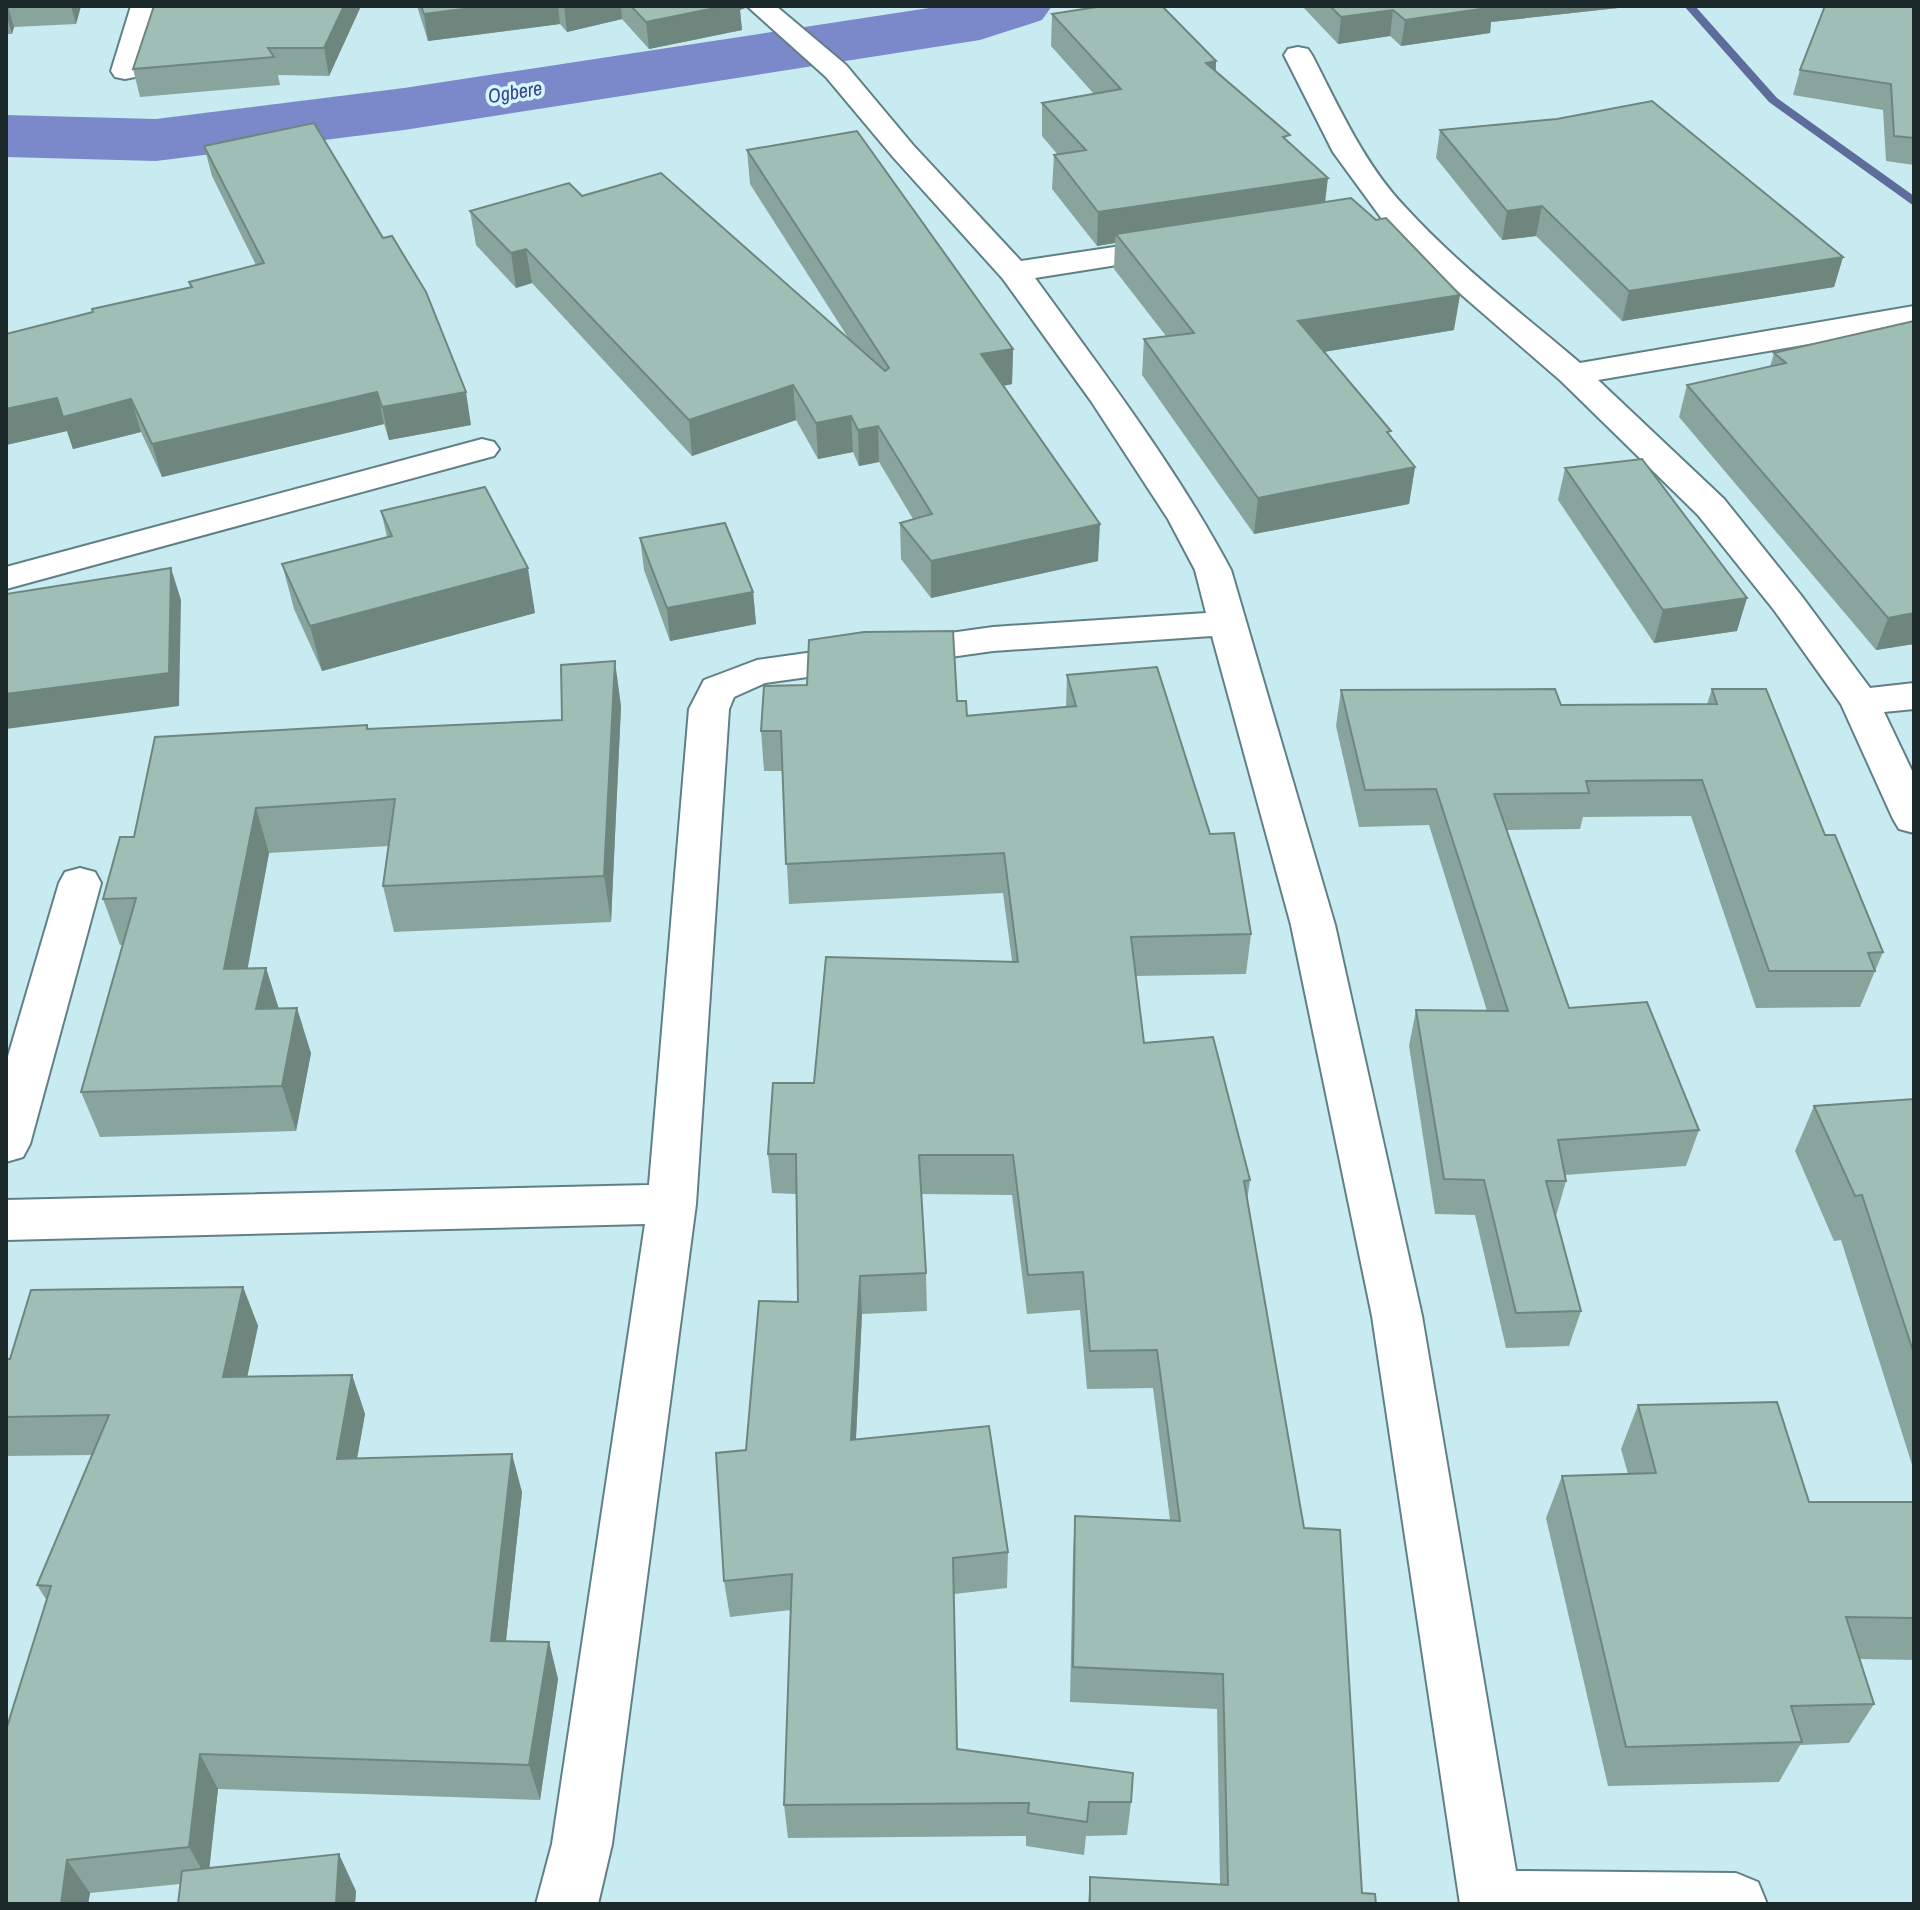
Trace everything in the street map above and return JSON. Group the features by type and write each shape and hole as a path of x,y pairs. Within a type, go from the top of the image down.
{"street":[{"path":"125,71 144,6"},
{"path":"760,6 836,71 903,151 1014,272 1106,398 1186,519 1213,570 1313,925 1397,1316 1491,1903 1736,1904"},
{"path":"1298,55 1377,215 1474,289 1573,374 1711,507 1787,602 1860,702 1914,819"},
{"path":"1014,272 1203,242"},
{"path":"1573,374 1914,316"},
{"path":"6,578 482,449"},
{"path":"567,1904 582,1844 672,1204 709,709 718,689 757,672 993,639 1226,623"},
{"path":"1860,702 1914,696"},
{"path":"6,1144 80,883"},
{"path":"6,1220 672,1204"}],"building":[{"path":"154,6 344,6 324,48 268,48 274,57 133,69"},
{"path":"421,6 487,6 424,14"},
{"path":"631,6 725,6 646,22"},
{"path":"1103,6 1162,6 1216,61 1206,63 1290,135 1283,137 1328,178 1098,212 1054,155 1086,150 1042,103 1121,89 1052,14"},
{"path":"1330,6 1494,7 1405,20 1393,10 1341,17"},
{"path":"1825,6 1914,6 1914,138 1894,136 1891,84 1800,70"},
{"path":"1652,101 1843,257 1629,291 1542,206 1507,211 1440,130 1557,119"},
{"path":"314,123 383,238 392,236 426,292 466,392 382,407 377,392 152,444 131,399 63,417 57,398 6,409 6,334 93,312 92,309 192,287 189,282 264,263 204,146"},
{"path":"857,131 1013,349 981,354 1100,524 931,561 900,523 932,514 878,426 858,430 851,416 816,423 793,385 689,420 526,249 511,253 470,211 569,183 582,196 661,173 885,371 889,368 747,150"},
{"path":"1351,198 1376,220 1386,218 1460,295 1298,321 1391,431 1387,432 1415,467 1258,498 1144,339 1194,333 1116,234"},
{"path":"1914,321 1914,613 1888,618 1687,385 1786,363 1774,353"},
{"path":"1642,459 1747,598 1663,610 1565,468"},
{"path":"485,487 528,568 310,626 282,564 392,536 381,511"},
{"path":"725,523 753,592 667,608 640,538"},
{"path":"171,568 169,673 6,694 6,594"},
{"path":"953,631 957,701 966,701 967,716 1076,706 1067,675 1157,667 1210,834 1234,833 1251,934 1131,937 1144,1043 1213,1037 1250,1180 1244,1181 1304,1528 1340,1530 1362,1893 1375,1894 1376,1904 1090,1904 1090,1877 1228,1885 1223,1674 1073,1667 1075,1516 1180,1521 1157,1350 1090,1351 1083,1272 1028,1275 1013,1155 919,1155 926,1273 860,1276 851,1440 989,1426 1008,1552 953,1558 957,1749 1133,1773 1131,1802 1089,1802 1087,1822 1028,1813 1029,1803 784,1805 792,1574 724,1581 716,1453 746,1450 759,1301 798,1302 796,1154 768,1154 773,1083 814,1083 826,957 1018,962 1004,853 786,864 781,731 761,731 764,686 807,685 809,640 864,632"},
{"path":"615,661 604,876 383,886 395,799 256,808 224,969 266,968 256,1009 297,1008 282,1086 81,1092 136,898 103,899 120,837 134,837 155,737 367,725 367,729 562,720 561,665"},
{"path":"1555,689 1561,705 1717,704 1712,689 1766,689 1825,835 1835,835 1883,952 1868,953 1875,971 1769,971 1702,780 1586,781 1589,793 1494,794 1569,1008 1647,1002 1699,1130 1558,1140 1566,1181 1546,1181 1581,1311 1516,1313 1484,1180 1444,1179 1416,1010 1508,1011 1436,789 1365,790 1341,690"},
{"path":"1914,1099 1914,1354 1862,1195 1855,1196 1814,1106"},
{"path":"243,1287 223,1377 352,1375 337,1459 512,1454 491,1641 549,1642 529,1765 200,1754 189,1847 67,1860 61,1904 6,1904 6,1730 51,1586 37,1585 109,1415 6,1417 6,1359 10,1359 31,1290"},
{"path":"1777,1402 1809,1502 1914,1502 1914,1618 1846,1617 1874,1704 1791,1706 1802,1742 1626,1747 1562,1476 1656,1473 1638,1405"},
{"path":"339,1854 336,1904 178,1904 182,1871"}],"waterway":[{"name":"Ogbere","path":"6,136 156,140 404,109 980,20 1019,6"},
{"path":"1689,6 1773,100 1914,202"}]}
